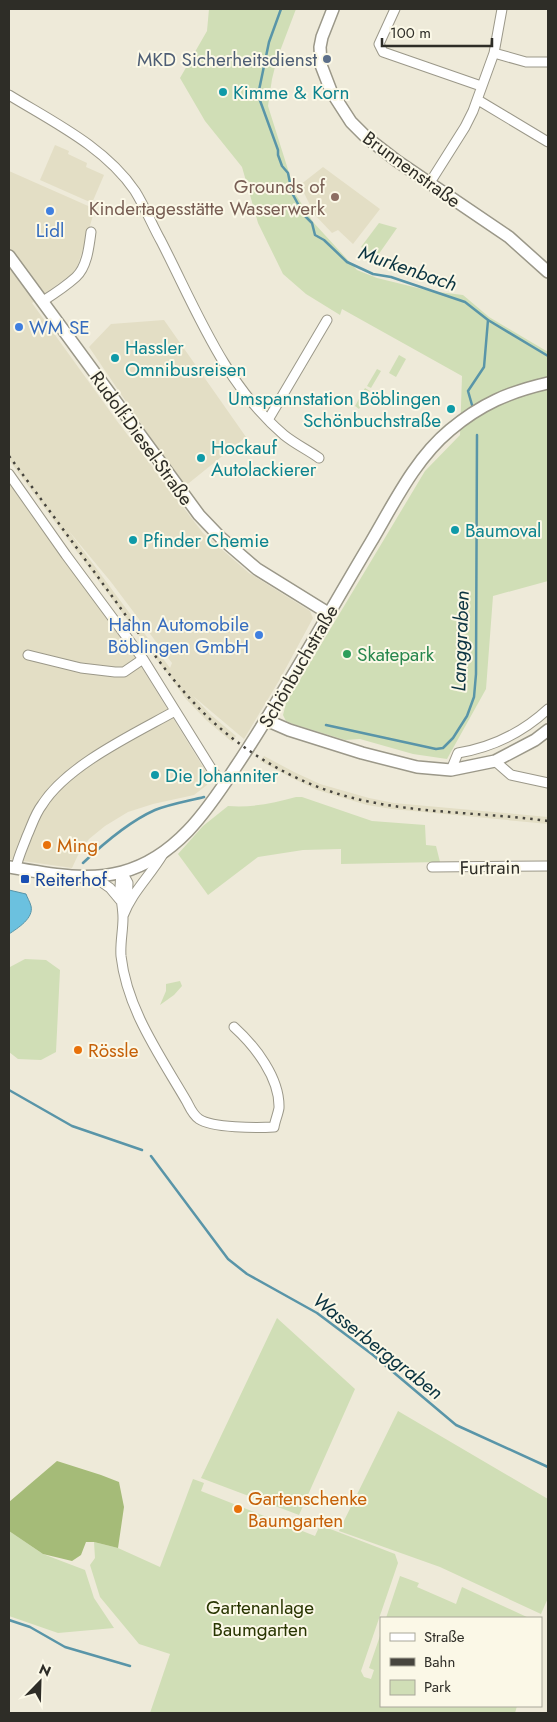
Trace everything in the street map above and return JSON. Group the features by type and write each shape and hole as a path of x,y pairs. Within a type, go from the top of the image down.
{"street":[{"name":"Brunnenstraße","path":"333,9 320,47 321,65 331,90 344,113 359,131 429,184 496,228 548,272"},
{"path":"395,9 379,44 383,52 481,86"},
{"path":"429,184 465,127 478,100 481,86 494,53 502,9"},
{"path":"494,53 526,62 548,62"},
{"path":"9,96 92,147 116,168 134,190 213,346 247,396 268,420 286,436 319,458"},
{"path":"478,100 548,142"},
{"path":"43,301 76,277 82,268 88,252 91,232"},
{"name":"Rudolf-Diesel-Straße","path":"9,256 199,515 250,564 328,613"},
{"path":"268,420 327,320"},
{"name":"Schönbuchstraße","path":"13,868 45,873 93,876 122,872 162,854 188,831 225,783 266,720 406,483 422,460 449,431 489,402 512,393 548,383"},
{"path":"9,474 143,659 214,773 225,783"},
{"path":"28,655 81,668 115,672 124,672 143,659"},
{"path":"451,770 458,753 479,750 510,738 526,728 548,709"},
{"path":"13,868 36,813 60,782 77,769 175,711"},
{"path":"266,720 289,730 362,753 417,767 451,770 495,761 535,740 548,730"},
{"path":"495,761 511,775 548,783"},
{"path":"123,903 155,867 162,854"},
{"name":"Furtrain","path":"432,868 548,866"},
{"path":"122,872 128,883 123,903 121,955 128,988 140,1021 195,1116 218,1124 244,1127 274,1127 279,1109 276,1087 261,1057 234,1027"},
{"path":"93,876 110,888 123,903"}],"shaded area":[{"path":"55,145 69,151 68,154 87,163 86,167 104,175 92,203 40,180"},
{"name":"Grounds of Kindertagesstätte Wasserwerk","path":"323,167 380,209 353,244 338,230 332,233 315,215 300,185"},
{"path":"9,171 95,209 78,265 73,273 32,303 117,421 203,533 249,573 310,611 313,618 280,679 244,739 193,696 211,715 236,736 232,742 206,720 186,699 9,460","holes":["68,530 111,582 172,663 170,668"]},
{"path":"164,320 246,437 184,487 89,347 111,324"},
{"path":"9,483 134,655 208,775 207,785 194,795 153,804 128,812 105,826 89,839 72,868 9,859"},
{"path":"264,756 320,784 369,798 394,803 548,817 548,824 367,805 317,790 260,761"}],"green space":[{"path":"209,9 296,9 277,59 268,106 296,195 313,222 357,270 377,278 430,291 463,295 489,317 548,352 548,581 493,596 486,689 447,759 413,754 360,739 345,740 293,724 286,721 283,715 286,703 425,471 460,435 462,376 342,309 340,315 306,294 283,274 258,223 242,167 205,121 180,78 207,31"},
{"path":"379,223 397,228 376,258 361,247"},
{"path":"399,355 406,359 396,377 389,373"},
{"path":"377,369 381,371 371,388 367,386"},
{"path":"365,388 370,391 359,409 355,406"},
{"path":"302,797 372,821 425,825 426,845 436,846 440,862 341,864 341,849 303,850 258,857 208,895 178,854 203,826 228,806 254,806"},
{"path":"25,959 46,960 60,970 56,1052 41,1060 18,1059 9,1052 10,967"},
{"path":"180,981 182,986 174,995 160,1005 166,991 166,984"},
{"path":"277,1318 355,1389 299,1515 201,1478"},
{"path":"398,1411 548,1499 548,1598 541,1614 440,1567 339,1531"},
{"path":"57,1461 119,1482 124,1507 118,1548 86,1542 81,1555 72,1561 43,1554 9,1531 9,1502"},
{"name":"Gartenanlage Baumgarten","path":"193,1479 204,1483 201,1491 315,1536 320,1525 395,1554 398,1563 361,1671 364,1677 371,1679 374,1670 369,1668 380,1636 380,1707 517,1707 515,1713 150,1713 170,1654 139,1644 100,1597 90,1565 95,1558 94,1542 118,1548 160,1567"},
{"path":"9,1531 43,1554 85,1570 94,1598 114,1628 58,1633 9,1616"},
{"path":"400,1576 419,1583 417,1587 456,1604 462,1587 527,1617 386,1617"}],"water":[{"path":"9,890 26,894 31,904 31,910 28,919 9,934"}],"waterway":[{"name":"Murkenbach","path":"281,9 269,42 258,95 282,166 288,173 292,193 304,215 312,223 315,235 324,240 347,262 373,274 391,277 465,302 488,320 548,356"},
{"name":"Langgraben","path":"472,405 468,391 484,367 488,320"},
{"name":"Langgraben","path":"326,725 436,749 443,748 453,738 467,716 474,697 476,674 477,435"},
{"name":"Langgraben","path":"83,863 117,834 145,815 167,806 204,797"},
{"name":"Wasserberggraben","path":"9,1090 72,1126 142,1150"},
{"name":"Wasserberggraben","path":"151,1156 228,1259 247,1274 317,1313 373,1355 456,1425 548,1467"},
{"path":"9,1620 30,1627 65,1647 130,1666"}],"railway":[{"path":"9,456 173,679 211,720 248,750 288,774 331,792 353,798 425,810 548,821"}],"place":[{"name":"MKD Sicherheitsdienst","path":"327,59"},
{"name":"Kimme & Korn","path":"223,92"},
{"name":"Grounds of Kindertagesstätte Wasserwerk","path":"335,197"},
{"name":"Lidl","path":"50,211"},
{"name":"WM SE","path":"19,327"},
{"name":"Hassler Omnibusreisen","path":"115,358"},
{"name":"Umspannstation Böblingen Schönbuchstraße","path":"451,409"},
{"name":"Hockauf Autolackierer","path":"201,458"},
{"name":"Baumoval","path":"455,530"},
{"name":"Pfinder Chemie","path":"133,540"},
{"name":"Hahn Automobile Böblingen GmbH","path":"259,635"},
{"name":"Skatepark","path":"347,654"},
{"name":"Die Johanniter","path":"155,775"},
{"name":"Ming","path":"47,845"},
{"name":"Reiterhof","path":"25,879"},
{"name":"Rössle","path":"78,1050"},
{"name":"Gartenschenke Baumgarten","path":"238,1509"}]}
